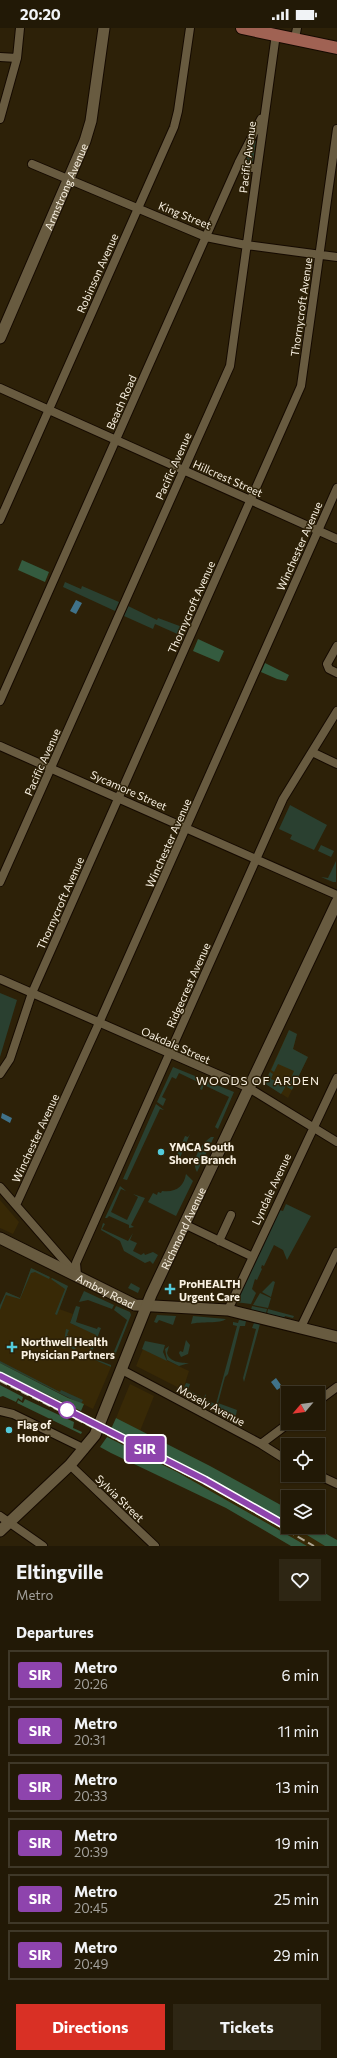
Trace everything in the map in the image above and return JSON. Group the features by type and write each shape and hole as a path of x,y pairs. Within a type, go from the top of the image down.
{"main road":[{"name":"Armstrong Avenue","path":"0,338 70,179 89,128 104,28"},
{"path":"242,28 290,32 337,40"},
{"path":"290,32 337,48"},
{"name":"Richmond Avenue","path":"0,1531 85,1450 95,1435 147,1305 337,902"},
{"name":"Amboy Road","path":"0,1238 135,1305 228,1310 337,1337"}],"street":[{"path":"0,119 17,58 20,28"},
{"name":"Robinson Avenue","path":"0,520 176,122 190,28"},
{"name":"Pacific Avenue","path":"0,882 230,366 263,114 290,32"},
{"path":"0,57 17,58"},
{"name":"Beach Road","path":"0,701 239,162 263,114"},
{"name":"Thornycroft Avenue","path":"0,1074 10,1059 32,993 301,386 337,129"},
{"path":"239,162 248,168 256,168"},
{"name":"King Street","path":"32,164 206,237 246,245 337,257"},
{"name":"Hillcrest Street","path":"0,388 337,539"},
{"name":"Winchester Avenue","path":"16,1205 99,1023 337,488"},
{"path":"337,646 327,664 329,669 337,673"},
{"name":"Ridgecrest Avenue","path":"76,1275 76,1263 78,1257 283,800 337,711"},
{"name":"Sycamore Street","path":"0,746 257,858 337,895"},
{"path":"312,752 337,764"},
{"name":"Oakdale Street","path":"0,979 248,1088 337,1142"},
{"name":"Lyndale Avenue","path":"228,1310 251,1256 337,1078"},
{"path":"0,1187 76,1275"},
{"path":"219,1241 231,1215"},
{"path":"184,1224 251,1256"},
{"path":"301,1327 337,1252"},
{"name":"Mosely Avenue","path":"122,1370 261,1444 281,1457"},
{"path":"325,1396 337,1387"},
{"path":"0,1412 13,1414 85,1450"},
{"path":"261,1444 281,1429"},
{"name":"Sylvia Street","path":"70,1465 155,1546"},
{"path":"325,1478 337,1484"},
{"path":"0,1516 43,1546"}],"shaded area":[{"path":"289,1030 297,1034 293,1049 308,1057 288,1098 264,1083"},
{"path":"0,1200 19,1222 13,1234 0,1228"},
{"path":"31,1268 68,1286 59,1309 73,1314 70,1323 96,1334 89,1357 111,1367 93,1409 0,1363 0,1307 6,1292 20,1298"},
{"path":"143,1349 189,1371 183,1390 136,1366"},
{"path":"0,1375 180,1464 281,1519 281,1531 177,1472 0,1382"},
{"path":"130,1384 154,1396 140,1431 116,1418"},
{"path":"286,1534 305,1534 325,1546 307,1546"}],"green space":[{"path":"255,139 253,161 250,164 245,160"},
{"path":"22,560 49,572 45,582 18,570"},
{"path":"65,582 81,589 82,586 119,602 115,611 63,587"},
{"path":"128,606 157,620 158,618 185,628 182,636 155,624 153,629 124,616"},
{"path":"198,639 224,651 219,662 193,651"},
{"path":"265,663 289,675 286,681 261,672"},
{"path":"290,805 327,825 314,850 290,839 292,835 279,829"},
{"path":"321,845 334,851 331,857 318,851"},
{"path":"336,861 336,882 321,877 328,878"},
{"path":"0,993 17,1000 0,1057"},
{"path":"289,1030 297,1034 293,1049 308,1057 292,1090 287,1087 294,1071 278,1064 274,1072 271,1070"},
{"path":"173,1067 234,1092 218,1129 215,1127 229,1097 204,1085 202,1090 200,1089 202,1084 179,1073 176,1079 172,1077 162,1097 166,1099 163,1106 157,1102"},
{"path":"270,1072 273,1074 271,1079 286,1086 281,1094 264,1083"},
{"path":"156,1104 164,1110 160,1109 127,1180 123,1179"},
{"path":"190,1134 179,1160 176,1157 185,1136 188,1137"},
{"path":"211,1137 214,1137 197,1172 195,1167 196,1157 200,1148"},
{"path":"186,1174 193,1181 176,1216 148,1202 153,1193 157,1195 158,1192 161,1193 162,1191 171,1191 178,1188 183,1182"},
{"path":"120,1186 126,1191 121,1189 111,1212 127,1220 138,1197 133,1194 145,1198 131,1225 134,1227 129,1228 129,1225 109,1216 105,1218"},
{"path":"286,1204 311,1216 287,1260 283,1250 274,1245 264,1266 262,1265 262,1269 257,1280 255,1279 252,1289 256,1293 251,1304 235,1302 279,1210 283,1211"},
{"path":"103,1223 105,1224 102,1229 128,1241 133,1233 130,1240 137,1243 133,1251 141,1255 144,1253 145,1255 153,1252 158,1255 153,1264 150,1261 145,1263 124,1251 120,1241 101,1230"},
{"path":"31,1268 50,1277 49,1279 35,1272 31,1273 20,1299 6,1295 0,1310 0,1305 6,1292 20,1298"},
{"path":"52,1278 68,1286 57,1315 55,1314 65,1289 51,1279"},
{"path":"273,1281 275,1282 271,1297 262,1292"},
{"path":"131,1283 140,1288 138,1293 128,1288"},
{"path":"84,1291 114,1305 112,1309 88,1300 79,1302"},
{"path":"260,1293 271,1298 268,1308 253,1305"},
{"path":"76,1306 80,1307 76,1322 97,1329 98,1327 101,1328 90,1357 111,1365 111,1367 79,1353 88,1355 96,1335 70,1323"},
{"path":"116,1306 130,1312 131,1315 114,1358 108,1353 113,1354 127,1320 114,1310"},
{"path":"252,1306 267,1309 266,1313 251,1310"},
{"path":"268,1309 294,1316 293,1318 285,1316 284,1318 267,1314"},
{"path":"157,1315 176,1316 173,1325 159,1320 157,1323 154,1322"},
{"path":"193,1316 226,1319 223,1321 191,1324"},
{"path":"239,1320 246,1321 245,1326 240,1326 228,1374 225,1377 218,1403 237,1410 235,1420 183,1390 186,1383 190,1384 188,1390 203,1398 206,1394 205,1400 216,1404 237,1326 233,1325 233,1322 238,1323"},
{"path":"254,1323 260,1324 244,1382 243,1378 256,1329 252,1328"},
{"path":"66,1329 69,1330 67,1335 74,1338 71,1345 76,1348 74,1350 64,1342"},
{"path":"186,1340 190,1345 188,1354 181,1357 179,1353 180,1351 183,1352"},
{"path":"145,1341 165,1345 163,1352 167,1361 142,1349"},
{"path":"169,1346 167,1353 170,1358 179,1362 189,1363 179,1366 167,1360 165,1349"},
{"path":"0,1361 60,1392 61,1390 83,1400 81,1404 0,1363"},
{"path":"0,1363 68,1398 84,1404 81,1411 0,1372"},
{"path":"0,1385 23,1397 22,1401 18,1398 16,1402 3,1396 0,1397"},
{"path":"25,1399 74,1422 73,1428 82,1432 81,1434 17,1403 18,1400 23,1403"},
{"path":"116,1418 210,1466 281,1505 281,1519 180,1464 111,1429"},
{"path":"107,1437 177,1472 281,1531 281,1534 286,1534 307,1546 291,1546 226,1508 100,1447"},
{"path":"325,1533 337,1540 337,1546 325,1546 305,1534"}],"water":[{"path":"76,600 82,603 76,614 70,611"},
{"path":"2,1113 12,1118 10,1123 1,1118"},
{"path":"276,1378 281,1385 277,1390 271,1382"}],"railway":[{"path":"0,1381 204,1483 314,1546"}],"metro line":[{"name":"SIR","path":"0,1376 205,1480 281,1523"}],"place":[{"name":"YMCA South Shore Branch","path":"161,1152"},
{"name":"ProHEALTH Urgent Care","path":"170,1289"},
{"name":"Northwell Health Physician Partners","path":"12,1347"},
{"name":"Flag of Honor","path":"9,1430"}],"district":[{"name":"WOODS OF ARDEN","path":"258,1080"}]}
